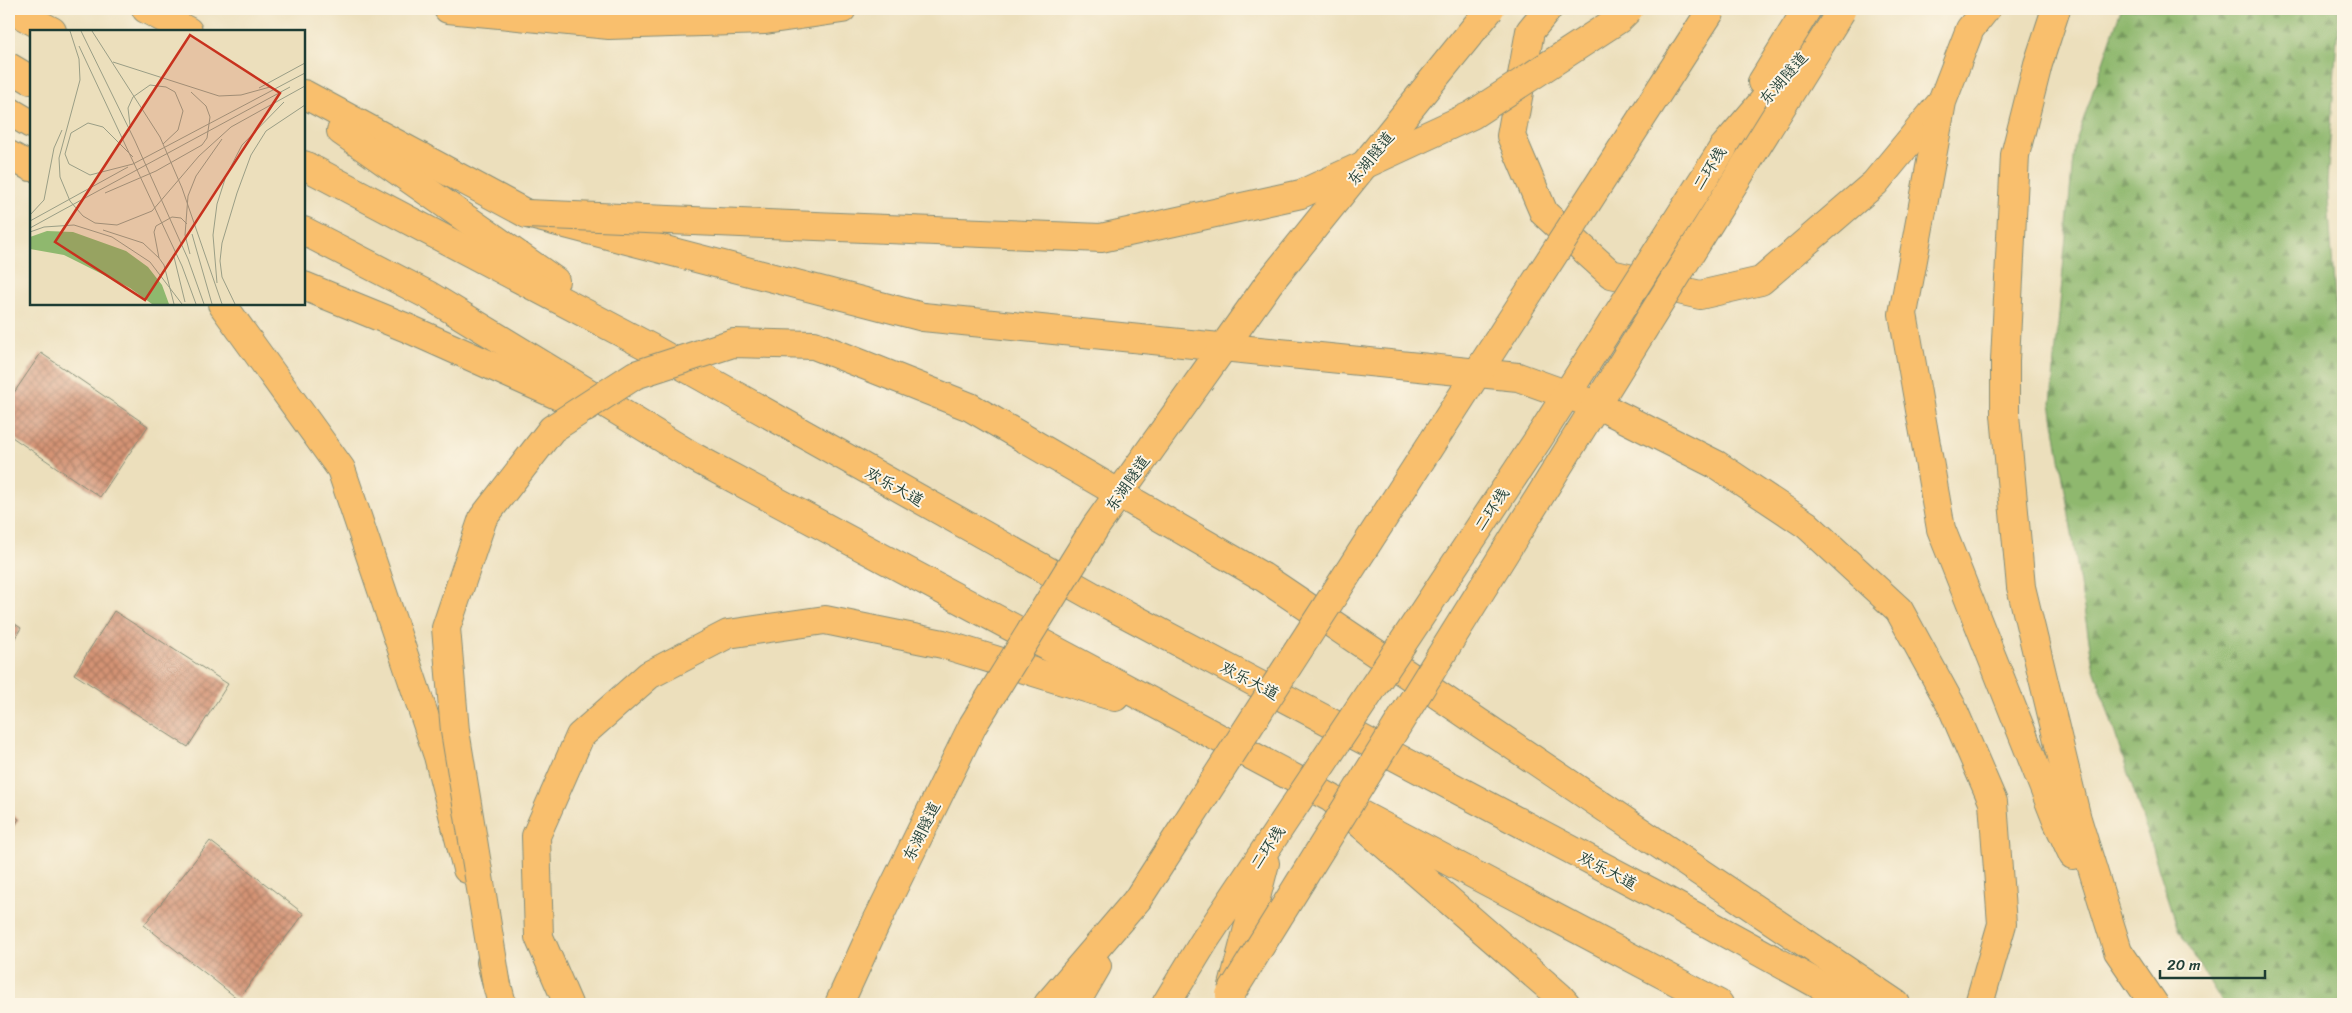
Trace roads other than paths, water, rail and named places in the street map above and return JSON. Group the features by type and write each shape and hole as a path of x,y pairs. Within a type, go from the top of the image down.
{"main road":[{"path":"10,9 50,30"},
{"path":"146,9 186,30"},
{"path":"167,9 198,30"},
{"path":"448,9 610,25 765,20 842,9"},
{"name":"东湖隧道","path":"839,1004 876,923 973,725 1096,526 1269,283 1490,9"},
{"path":"1548,9 1530,31 1510,136 1544,213 1611,274 1700,295 1761,281 1875,183 1942,102"},
{"path":"527,214 1101,238 1301,194 1472,116 1619,19 1629,9"},
{"path":"1074,1004 1137,900 1712,9"},
{"name":"二环线","path":"1166,1004 1205,940 1538,438 1723,148 1807,9"},
{"path":"1986,9 1970,29 1942,102 1903,314 1941,529 2057,821 2118,952 2154,1004"},
{"path":"2056,9 2038,64 2015,155 2005,361 2005,415 2021,588 2077,819 2118,952"},
{"path":"1229,1000 1842,10"},
{"name":"东湖隧道","path":"1723,148 1842,10"},
{"path":"9,67 30,79"},
{"path":"305,95 527,214 923,318 1518,378 1604,408 1717,465 1807,525 1899,610 1952,706 1992,802 2002,924 1979,1004"},
{"path":"305,106 651,348"},
{"path":"9,111 30,123"},
{"path":"9,155 30,166"},
{"path":"305,165 651,348"},
{"path":"305,232 428,295 692,456 1174,716 1719,1004"},
{"path":"305,286 407,328 692,456"},
{"path":"223,305 341,469 438,756 500,995"},
{"path":"500,995 455,731 446,628 483,518 552,429 635,375 733,343 814,345 970,407 1263,577 1896,1004"},
{"name":"欢乐大道","path":"651,348 1103,602 1642,888 1854,1004"},
{"path":"568,1004 540,937 536,836 580,736 649,675 728,634 825,620 942,644 1174,716"},
{"path":"1331,798 1560,996 1566,1004"},
{"path":"1229,1000 1271,841"},
{"path":"1048,1004 1137,900"}]}
